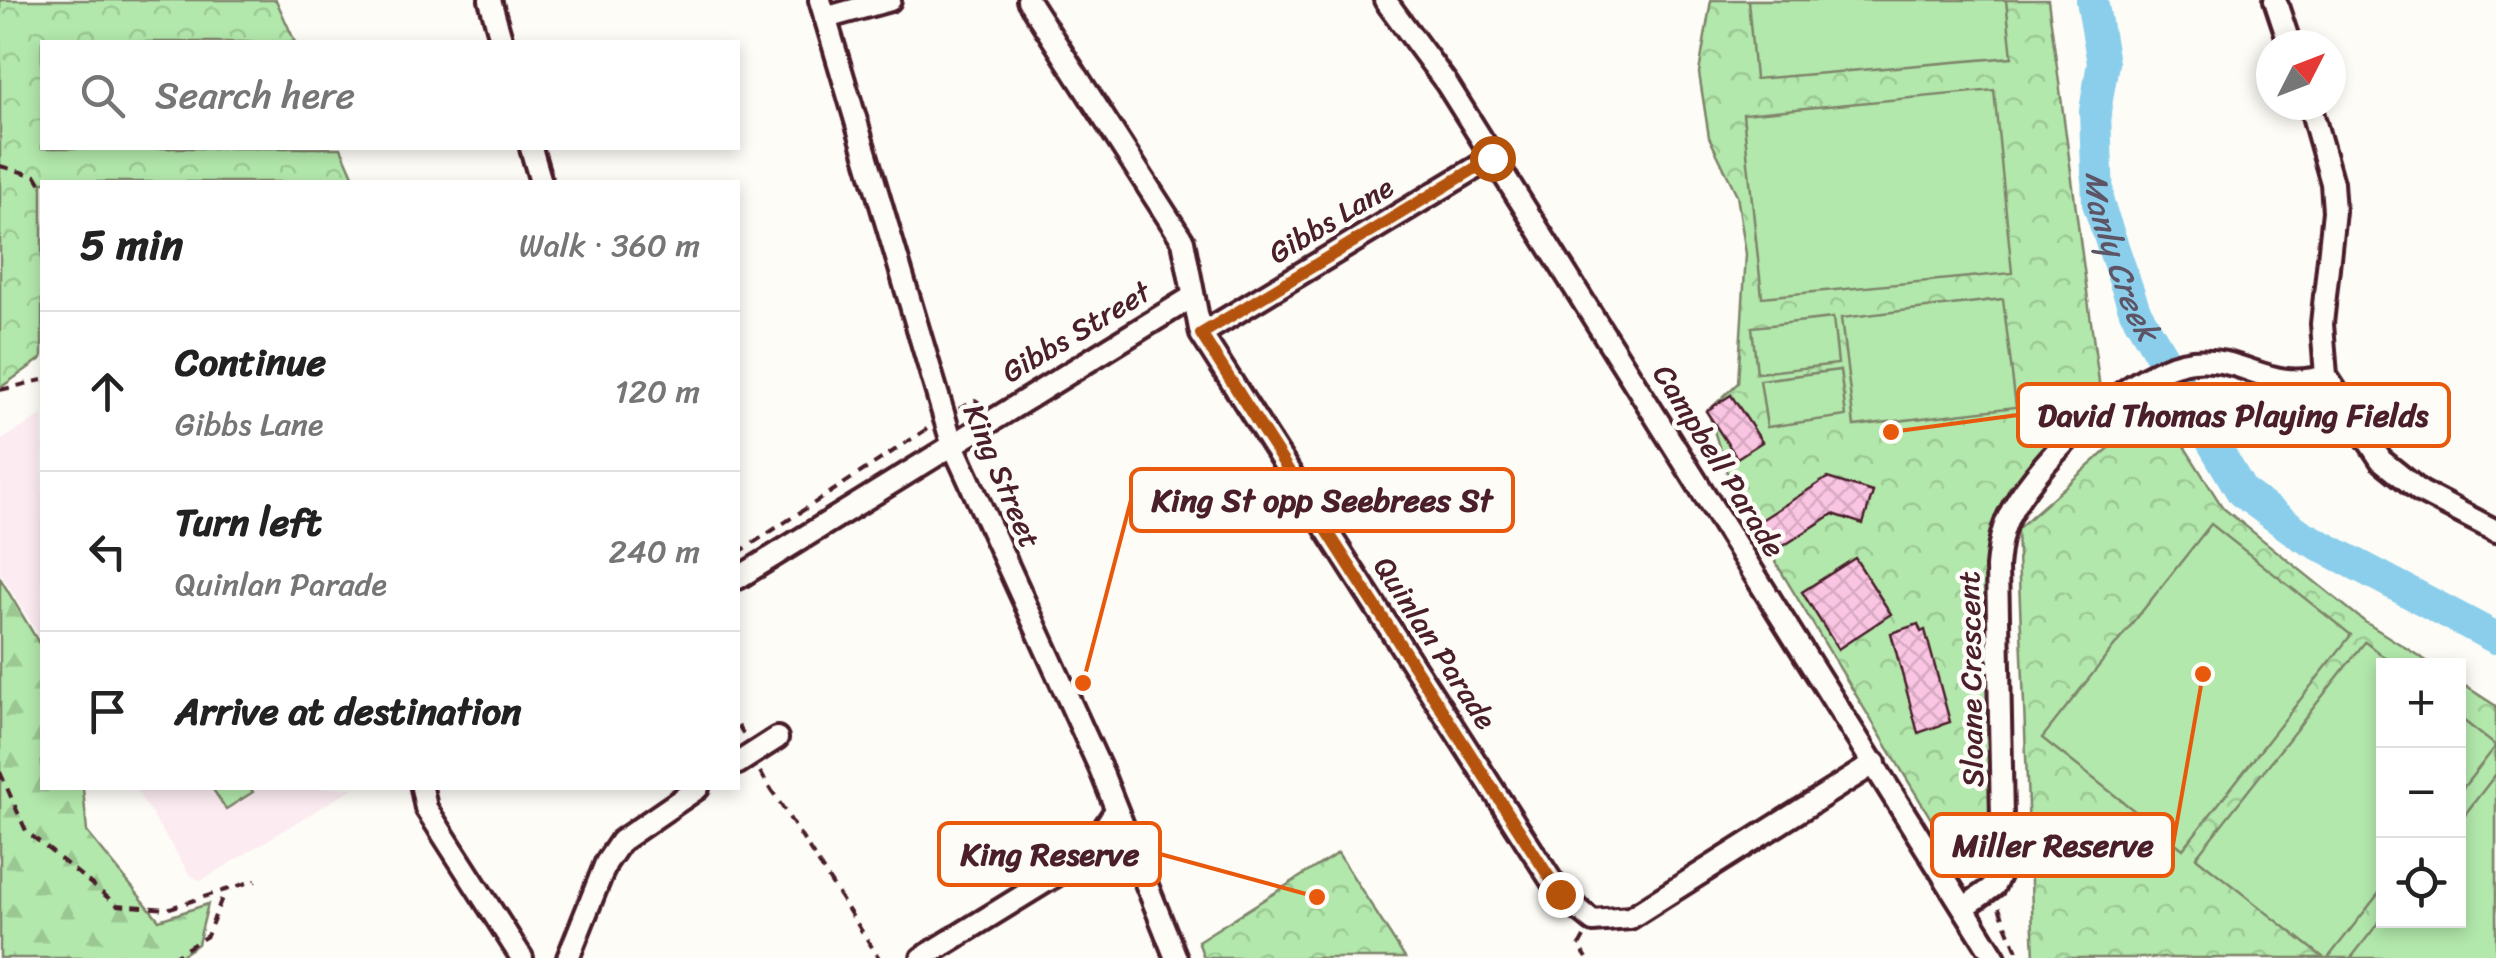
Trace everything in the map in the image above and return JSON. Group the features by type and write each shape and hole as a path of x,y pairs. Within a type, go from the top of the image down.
{"street":[{"path":"490,0 501,40"},
{"path":"823,9 890,0"},
{"name":"Quinlan Parade","path":"1028,0 1183,241 1201,334 1560,894 1593,921 1630,918 1874,763"},
{"name":"Campbell Parade","path":"1385,0 1447,84 1994,958"},
{"path":"2275,0 2285,30"},
{"name":"King Street","path":"823,9 952,444 1116,810 1176,958"},
{"path":"2314,120 2332,183 2334,211 2322,324 2326,376 2381,460 2421,492 2496,531"},
{"path":"532,150 540,180"},
{"name":"Gibbs Lane","path":"1201,334 1492,158"},
{"name":"Gibbs Street","path":"740,577 1192,298"},
{"name":"Sloane Crescent","path":"1965,907 1994,886 2004,856 1997,599 2000,536 2023,492 2050,459 2098,414 2148,377 2176,365 2226,363 2298,384 2326,376"},
{"path":"744,759 777,738"},
{"path":"568,958 606,863 620,841 695,790"},
{"path":"415,791 522,958"},
{"path":"922,958 1084,858 1116,810"},
{"path":"1084,858 1137,859"}],"path":[{"path":"0,166 36,176 40,183"},
{"path":"0,390 40,380"},
{"path":"740,552 979,399 992,418"},
{"path":"744,759 879,958"},
{"path":"0,772 26,831 117,905 167,909 256,880"},
{"path":"1934,858 1955,850 1964,852 1975,873"},
{"path":"172,958 207,936 225,890"},
{"path":"1995,903 2020,958"}],"shaded area":[{"path":"40,416 40,637 0,573 0,441"},
{"path":"136,790 350,790 201,881 190,875"}],"green space":[{"path":"0,0 276,0 294,40 40,40 40,150 342,150 355,180 40,180 40,359 0,388"},
{"path":"1711,0 2048,0 2102,404 2009,488 1987,554 1996,861 1965,875 1733,492 1708,411 1738,383 1746,254 1737,195 1709,137 1699,73"},
{"path":"1748,0 2006,0 2012,57 1755,79"},
{"path":"1994,90 2012,273 1762,297 1743,114"},
{"path":"2003,299 2016,407 1854,426 1841,318"},
{"path":"1833,318 1838,364 1757,373 1752,327"},
{"path":"1840,370 1846,416 1767,427 1760,380"},
{"path":"2158,405 2223,508 2365,622 2422,658 2376,658 2376,928 2466,928 2466,687 2496,706 2496,958 2034,958 2017,529"},
{"path":"2211,524 2351,635 2183,849 2042,738"},
{"path":"0,578 40,645 40,790 83,790 87,832 159,920 208,904 198,944 177,958 0,958"},
{"path":"2365,642 2385,658 2376,658 2376,897 2328,958 2196,857"},
{"path":"2466,722 2496,746 2466,784"},
{"path":"2496,774 2496,958 2351,958 2376,926 2466,928 2466,813"},
{"path":"213,790 253,792 226,809"},
{"path":"1338,853 1405,958 1204,958 1198,941"}],"building":[{"path":"1731,395 1762,442 1737,458 1706,411"},
{"path":"1827,478 1873,492 1863,524 1833,514 1777,550 1758,522"},
{"path":"1855,558 1891,614 1838,649 1802,592"},
{"path":"1918,624 1921,632 1925,630 1950,722 1918,733 1891,633"}],"waterway":[{"name":"Manly Creek","path":"2092,0 2103,63 2095,111 2098,203 2135,311 2242,492 2301,535 2496,638"}],"place":[{"name":"David Thomas Playing Fields","path":"1891,432"},
{"name":"Miller Reserve","path":"2203,674"},
{"name":"King St opp Seebrees St","path":"1083,683"},
{"name":"King Reserve","path":"1317,897"}],"route":[{"path":"1492,158 1201,334 1560,894"}]}
